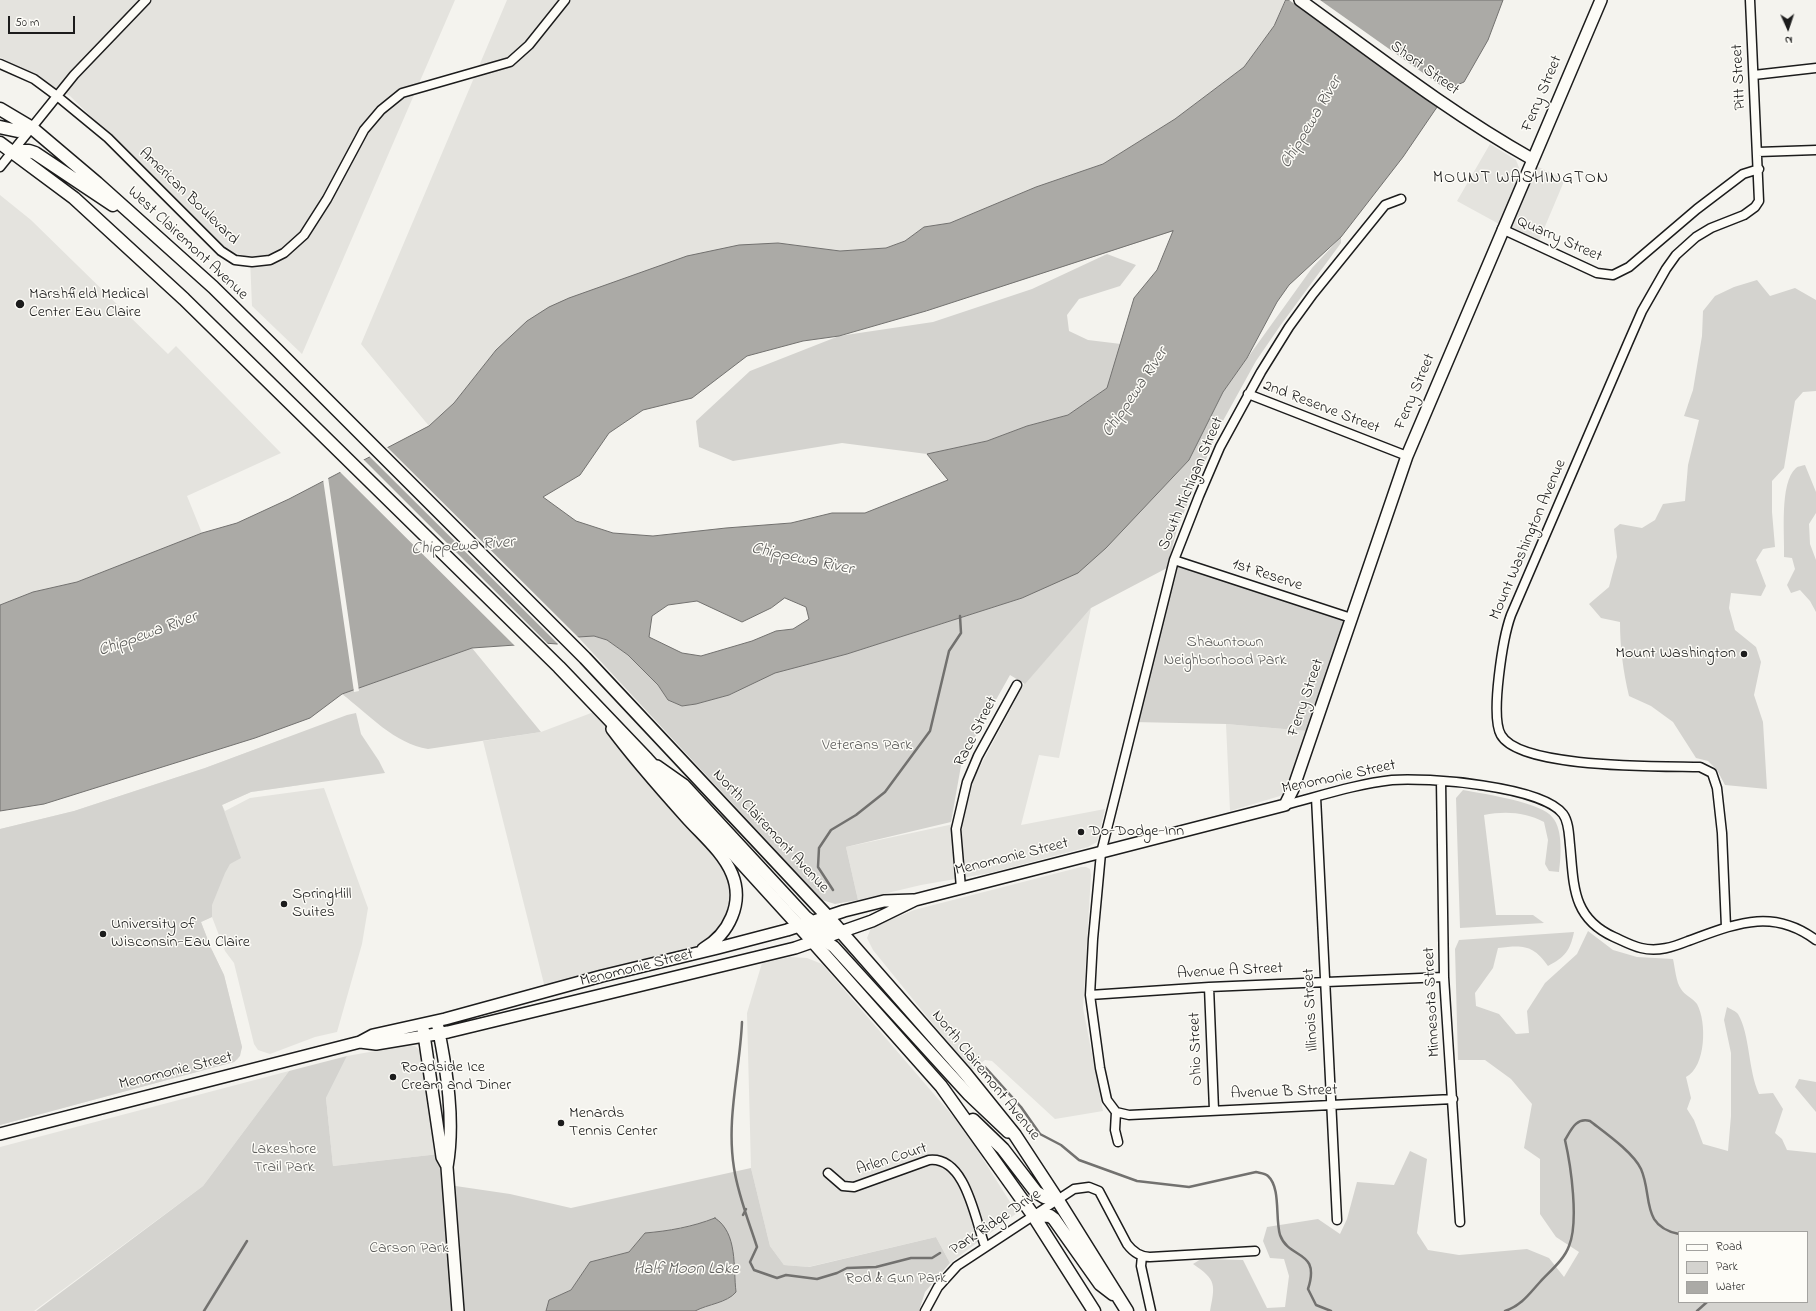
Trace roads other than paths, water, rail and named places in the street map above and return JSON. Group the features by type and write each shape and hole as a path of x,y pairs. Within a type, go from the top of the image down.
{"main road":[{"name":"Short Street","path":"1300,0 1457,113 1497,139 1532,159"},
{"name":"Ferry Street","path":"1285,805 1293,789 1407,456 1502,229 1601,0"},
{"name":"West Clairemont Avenue","path":"0,109 32,128 140,221 213,288 342,415"},
{"path":"0,127 18,131 32,128"},
{"path":"0,143 74,198 184,299 314,424 559,667 647,759 799,926 818,940 834,947 982,1110 1020,1142"},
{"path":"12,151 28,151 35,153 140,221"},
{"name":"North Clairemont Avenue","path":"342,415 585,658 828,916 965,1073 1020,1142 1057,1198 1127,1311"},
{"path":"599,710 637,762 717,851 732,875 736,902 731,919 726,928 716,939 694,953"},
{"path":"647,759 684,785 812,922 822,927 841,932"},
{"name":"Menomonie Street","path":"360,1042 376,1044 439,1033 795,948 872,921 915,900 1285,805"},
{"name":"Menomonie Street","path":"0,1134 360,1042 373,1035 436,1021 799,926 828,916 884,901 915,900"},
{"path":"818,940 941,1086 956,1106 1033,1215 1094,1311"},
{"path":"436,1021 449,1105 448,1167 458,1311"},
{"path":"422,1024 442,1157 448,1167"},
{"path":"956,1106 1003,1149 1036,1192 1044,1197 1057,1198"},
{"path":"1033,1215 1050,1216 1054,1219 1100,1284 1120,1300"}],"street":[{"path":"0,167 74,75 146,0"},
{"name":"American Boulevard","path":"0,64 34,79 108,138 215,247 235,260 243,262 262,262 284,253 304,235 327,199 364,130 381,110 402,93 510,62 529,45 565,0"},
{"name":"Pitt Street","path":"1750,0 1758,152"},
{"path":"1754,75 1816,68"},
{"path":"1758,152 1816,150"},
{"name":"Mount Washington Avenue","path":"1726,927 1719,800 1716,779 1710,770 1700,767 1604,764 1533,753 1515,747 1501,736 1497,723 1497,706 1503,643 1510,615 1642,312 1666,269 1681,250 1696,237 1711,228 1744,215 1755,207 1760,197 1758,152"},
{"name":"Quarry Street","path":"1502,229 1597,273 1613,275 1629,266 1697,208 1731,182 1747,171 1759,169"},
{"name":"South Michigan Street","path":"1116,1112 1107,1100 1090,995 1093,939 1101,853 1174,560 1220,448 1248,394 1289,327 1313,294 1385,205 1401,199"},
{"name":"2nd Reserve Street","path":"1248,394 1407,456"},
{"name":"1st Reserve","path":"1174,560 1352,618"},
{"name":"Race Street","path":"960,888 956,829 967,782 978,756 1017,685"},
{"name":"Menomonie Street","path":"1285,805 1392,780 1441,781 1480,785 1533,796 1544,800 1563,814 1566,820 1573,882 1578,904 1592,923 1609,934 1640,948 1659,949 1670,947 1726,927 1748,921 1776,921 1791,926 1816,940"},
{"name":"Minnesota Street","path":"1441,781 1444,977 1460,1222"},
{"name":"Illinois Street","path":"1316,797 1337,1220"},
{"name":"Avenue A Street","path":"1090,995 1325,981 1444,977"},
{"name":"Ohio Street","path":"1209,987 1214,1110"},
{"name":"Avenue B Street","path":"1116,1112 1129,1115 1453,1099"},
{"path":"1116,1112 1115,1130 1118,1142"},
{"name":"Arlen Court","path":"828,1174 843,1186 854,1187 929,1160 942,1161 958,1173 985,1246"},
{"name":"Park Ridge Drive","path":"925,1311 931,1298 957,1266 1057,1198 1078,1187 1088,1187 1099,1191 1127,1244 1135,1253 1142,1256"},
{"path":"1151,1311 1141,1266 1142,1256 1255,1251"}],"water":[{"name":"Chippewa River","path":"1286,0 1503,0 1488,40 1464,82 1450,88 1403,157 1341,237 1289,285 1277,302 1247,358 1223,392 1189,460 1106,548 1078,573 1022,598 847,654 775,673 729,695 696,704 682,706 668,700 658,685 628,655 607,640 594,636 578,637 557,644 544,643 472,648 342,694 310,718 255,738 44,804 0,811 0,605 33,592 77,582 202,533 237,523 289,499 429,426 454,403 496,350 527,321 549,307 569,298 687,256 739,245 778,243 840,251 886,248 905,241 924,227 950,223 1036,187 1103,164 1175,119 1244,67 1274,26","holes":["1173,231 1157,270 1134,298 1107,388 1068,415 1027,426 987,441 927,454 948,480 865,513 832,513 791,523 653,536 613,533 576,521 543,497 580,475 609,433 643,410 692,398 747,356 803,341 839,336 926,311","785,598 806,607 809,619 793,629 776,631 752,641 701,656 682,653 649,637 652,616 668,605 697,601 742,622 771,608"]},
{"name":"Half Moon Lake","path":"715,1218 728,1232 733,1251 736,1292 728,1299 695,1311 546,1311 549,1300 571,1290 590,1262 629,1252 645,1233 680,1228"}],"waterway":[{"path":"833,890 818,867 819,848 831,830 856,815 885,792 930,731 949,651 961,633 960,616"},
{"path":"742,1022 732,1113 732,1150 738,1188 757,1247 750,1262 754,1270 777,1278 786,1275 817,1279 837,1273 847,1268 876,1267 911,1258 932,1258 940,1253"},
{"path":"985,1067 1021,1107 1040,1134 1061,1145 1079,1160 1137,1181 1189,1187 1256,1172 1267,1175 1275,1188 1280,1235 1284,1243 1307,1261 1310,1267 1311,1276 1308,1289 1316,1305 1331,1311"},
{"path":"1505,1311 1516,1306 1529,1295 1560,1261 1567,1251 1572,1236 1574,1209 1572,1179 1565,1140 1574,1125 1581,1121 1590,1121 1632,1156 1641,1169 1653,1217 1658,1224 1667,1230 1678,1234"},
{"path":"743,1215 746,1209"},
{"path":"204,1311 247,1241"},
{"path":"1697,1311 1706,1303"}],"place":[{"name":"Marshfield Medical Center Eau Claire","path":"20,304"},
{"name":"Mount Washington","path":"1744,654"},
{"name":"Do-Dodge-Inn","path":"1081,832"},
{"name":"SpringHill Suites","path":"284,904"},
{"name":"University of Wisconsin-Eau Claire","path":"103,934"},
{"name":"Roadside Ice Cream and Diner","path":"393,1077"},
{"name":"Menards Tennis Center","path":"561,1123"}],"district":[{"name":"MOUNT WASHINGTON","path":"1521,179"}],"park label":[{"name":"Shawntown Neighborhood Park","path":"1225,652"},
{"name":"Veterans Park","path":"867,746"},
{"name":"Lakeshore Trail Park","path":"284,1159"},
{"name":"Carson Park","path":"409,1249"},
{"name":"Rod & Gun Park","path":"896,1279"}]}
